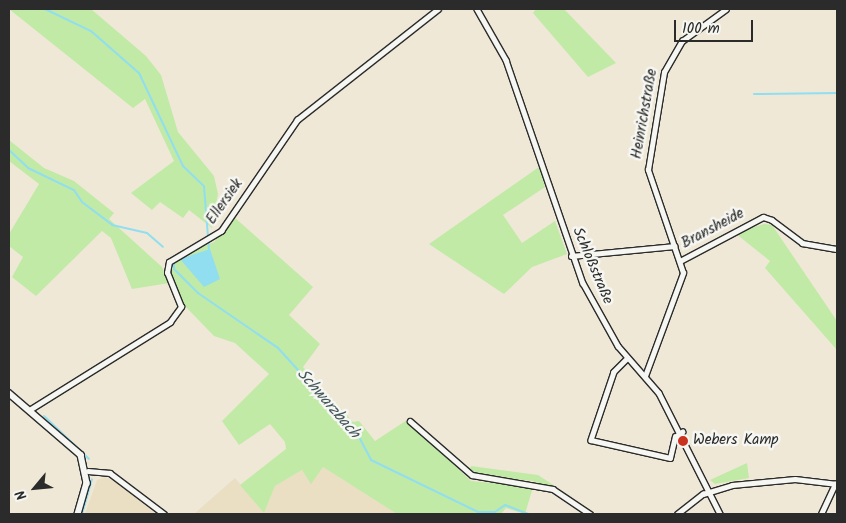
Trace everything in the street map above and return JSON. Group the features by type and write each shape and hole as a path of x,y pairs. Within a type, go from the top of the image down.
{"street":[{"name":"Ellersiek","path":"30,409 170,322 181,307 167,273 169,262 208,241 297,120 438,9"},
{"name":"Schloßstraße","path":"477,9 506,60 571,256 606,327 628,358 645,376 682,432 720,514"},
{"name":"Heinrichstraße","path":"645,376 682,280 680,261 648,170 664,72 682,41 726,9"},
{"name":"Bransheide","path":"680,261 763,217 772,220 802,243 837,250"},
{"path":"571,256 675,246"},
{"path":"628,358 614,372 591,440 670,458 675,437 682,432"},
{"path":"9,393 74,447 88,471 78,514"},
{"path":"410,421 472,475 553,489 590,514"},
{"path":"88,471 117,477 164,514"},
{"path":"677,514 710,491 743,483 795,479 836,484 821,514"}],"shaded area":[{"path":"323,467 397,514 194,514 235,478 264,513 275,486 302,470 311,483"},
{"path":"106,477 156,514 85,514 97,480"}],"green space":[{"path":"9,9 91,9 146,56 161,75 178,132 214,176 218,194 212,228 189,210 183,218 160,202 152,210 131,193 174,161 145,99 133,108"},
{"path":"536,9 564,9 616,63 588,77 533,13"},
{"path":"9,140 44,168 74,181 114,213 109,219 162,267 169,283 132,289 111,238 102,231 36,296 12,277 23,257 9,246 9,234 39,184 9,161"},
{"path":"539,167 545,187 503,215 522,243 555,221 567,254 532,267 504,294 429,244"},
{"path":"234,217 313,287 289,315 320,344 303,367 353,422 359,421 375,441 407,420 471,481 533,487 525,514 506,508 501,514 397,514 323,467 311,484 302,470 275,486 264,513 240,485 286,449 285,442 270,424 239,445 222,421 269,374 235,343 214,336 184,305 170,270 171,263 188,252 214,242"},
{"path":"764,224 772,225 837,321 837,350 765,268 770,261 735,233"},
{"path":"747,463 749,478 715,484 710,480"},
{"path":"471,466 538,475 573,498 533,481 484,476 470,470"}],"water":[{"path":"210,249 220,279 204,287 180,259"}],"waterway":[{"path":"45,9 91,31 139,73 183,166 204,186 209,250"},
{"path":"754,94 837,93"},
{"name":"Schwarzbach","path":"9,150 28,168 74,190 82,202 112,225 147,233 163,247"},
{"name":"Schwarzbach","path":"174,261 174,269 198,293 278,348 359,437 371,460 478,512 495,512 505,505 528,514"},
{"path":"9,398 20,406"},
{"path":"44,416 89,459"},
{"path":"82,514 92,479"}],"place":[{"name":"Webers Kamp","path":"683,441"}]}
